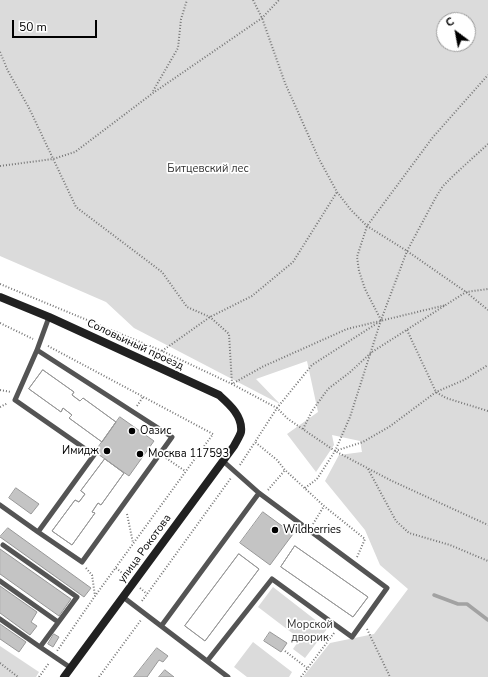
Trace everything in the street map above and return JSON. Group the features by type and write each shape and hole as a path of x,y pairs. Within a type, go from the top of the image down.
{"street":[{"name":"Соловьиный проезд","path":"0,298 49,317 219,395 232,406 239,418 241,432"},
{"name":"улица Рокотова","path":"64,677 234,446 241,432"}],"lane":[{"path":"38,532 94,455 15,400 37,350 49,317"},
{"path":"0,505 82,562 172,437 37,350"},
{"path":"208,660 272,579 352,637 387,588 261,495 223,461"},
{"path":"162,626 261,495"},
{"path":"3,544 76,597 40,647"},
{"path":"0,581 58,622"},
{"path":"123,597 208,660 228,677"},
{"path":"0,619 71,668"}],"path":[{"path":"153,93 178,48 181,19 187,0"},
{"path":"253,0 262,18 285,83 319,159 337,192 351,210 367,226 408,251 466,292 488,310"},
{"path":"0,166 54,159 75,152 153,93 262,18 279,0"},
{"path":"0,52 8,71 29,108 76,206 162,272 188,307 210,317 229,334 232,384"},
{"path":"381,320 365,289 359,271 357,257 367,226 433,137 488,75"},
{"path":"305,488 317,479 335,451 350,417 381,320 408,251 436,197 443,186 488,144"},
{"path":"162,351 210,317 252,296 293,262 337,192"},
{"path":"0,284 162,351 232,384 277,408 303,430 335,451 368,469 488,525"},
{"path":"303,430 312,411 328,389 349,373 372,352 466,292 488,289"},
{"path":"232,384 262,367 347,329 446,305"},
{"path":"99,677 142,620 138,608 235,472 277,408 312,366 381,320"},
{"path":"0,323 40,342 213,434 95,596 39,677"},
{"path":"407,330 436,392 446,398 488,411"},
{"path":"335,451 363,442 389,427 436,392 464,380 488,365"},
{"path":"255,442 277,460 285,470 324,506 365,538 354,564"},
{"path":"160,454 186,471"},
{"path":"368,469 396,521 409,533 450,545 488,561"},
{"path":"261,495 285,470"},
{"path":"125,503 133,544"},
{"path":"309,530 324,506"},
{"path":"82,562 92,575 95,596"},
{"path":"363,621 390,677"},
{"path":"301,677 338,627"},
{"path":"285,651 308,668"},
{"path":"0,663 18,677"}],"green space":[{"name":"Битцевский лес","path":"0,0 488,0 488,677 303,677 330,643 374,634 408,589 380,565 365,530 325,481 339,455 362,452 360,441 332,435 334,445 316,472 287,434 318,412 307,361 256,379 280,404 134,328 106,302 0,256"},
{"name":"Морской дворик","path":"273,587 327,629 305,658 293,649 300,639 258,607"},
{"path":"253,642 292,672 289,677 247,677 234,667"},
{"path":"0,646 39,672 36,677 0,677"}],"building":[{"path":"43,370 74,392 72,395 80,401 83,398 116,422 102,442 69,418 72,415 63,408 61,412 29,389"},
{"path":"43,370 74,392 72,395 80,401 83,398 116,422 102,442 69,418 72,415 63,408 61,412 29,389"},
{"path":"120,417 154,441 129,476 95,452"},
{"path":"105,459 124,473 101,505 98,503 92,512 95,513 72,545 52,531 75,500 79,502 85,494 81,491"},
{"path":"105,459 124,473 101,505 98,503 92,512 95,513 72,545 52,531 75,500 79,502 85,494 81,491"},
{"path":"16,488 39,504 31,514 9,498"},
{"path":"263,512 293,534 270,565 240,543"},
{"path":"8,528 91,588 84,597 0,537"},
{"path":"295,546 368,597 353,617 281,567"},
{"path":"295,546 368,597 353,617 281,567"},
{"path":"0,549 71,599 59,616 0,574"},
{"path":"239,554 259,569 205,641 185,626"},
{"path":"239,554 259,569 205,641 185,626"},
{"path":"0,586 37,612 31,622 37,626 30,635 0,613"},
{"path":"0,624 26,642 19,652 0,639"},
{"path":"270,632 287,643 281,652 264,641"},
{"path":"54,634 59,637 53,647 48,644"},
{"path":"157,648 168,656 163,662 159,660 147,677 134,677"},
{"path":"165,670 174,677 159,677"}],"waterway":[{"path":"434,595 458,604 467,604 488,620"}],"place":[{"name":"Оазис","path":"132,431"},
{"name":"Имидж","path":"107,451"},
{"name":"Москва 117593","path":"140,454"},
{"name":"Wildberries","path":"275,530"}]}
